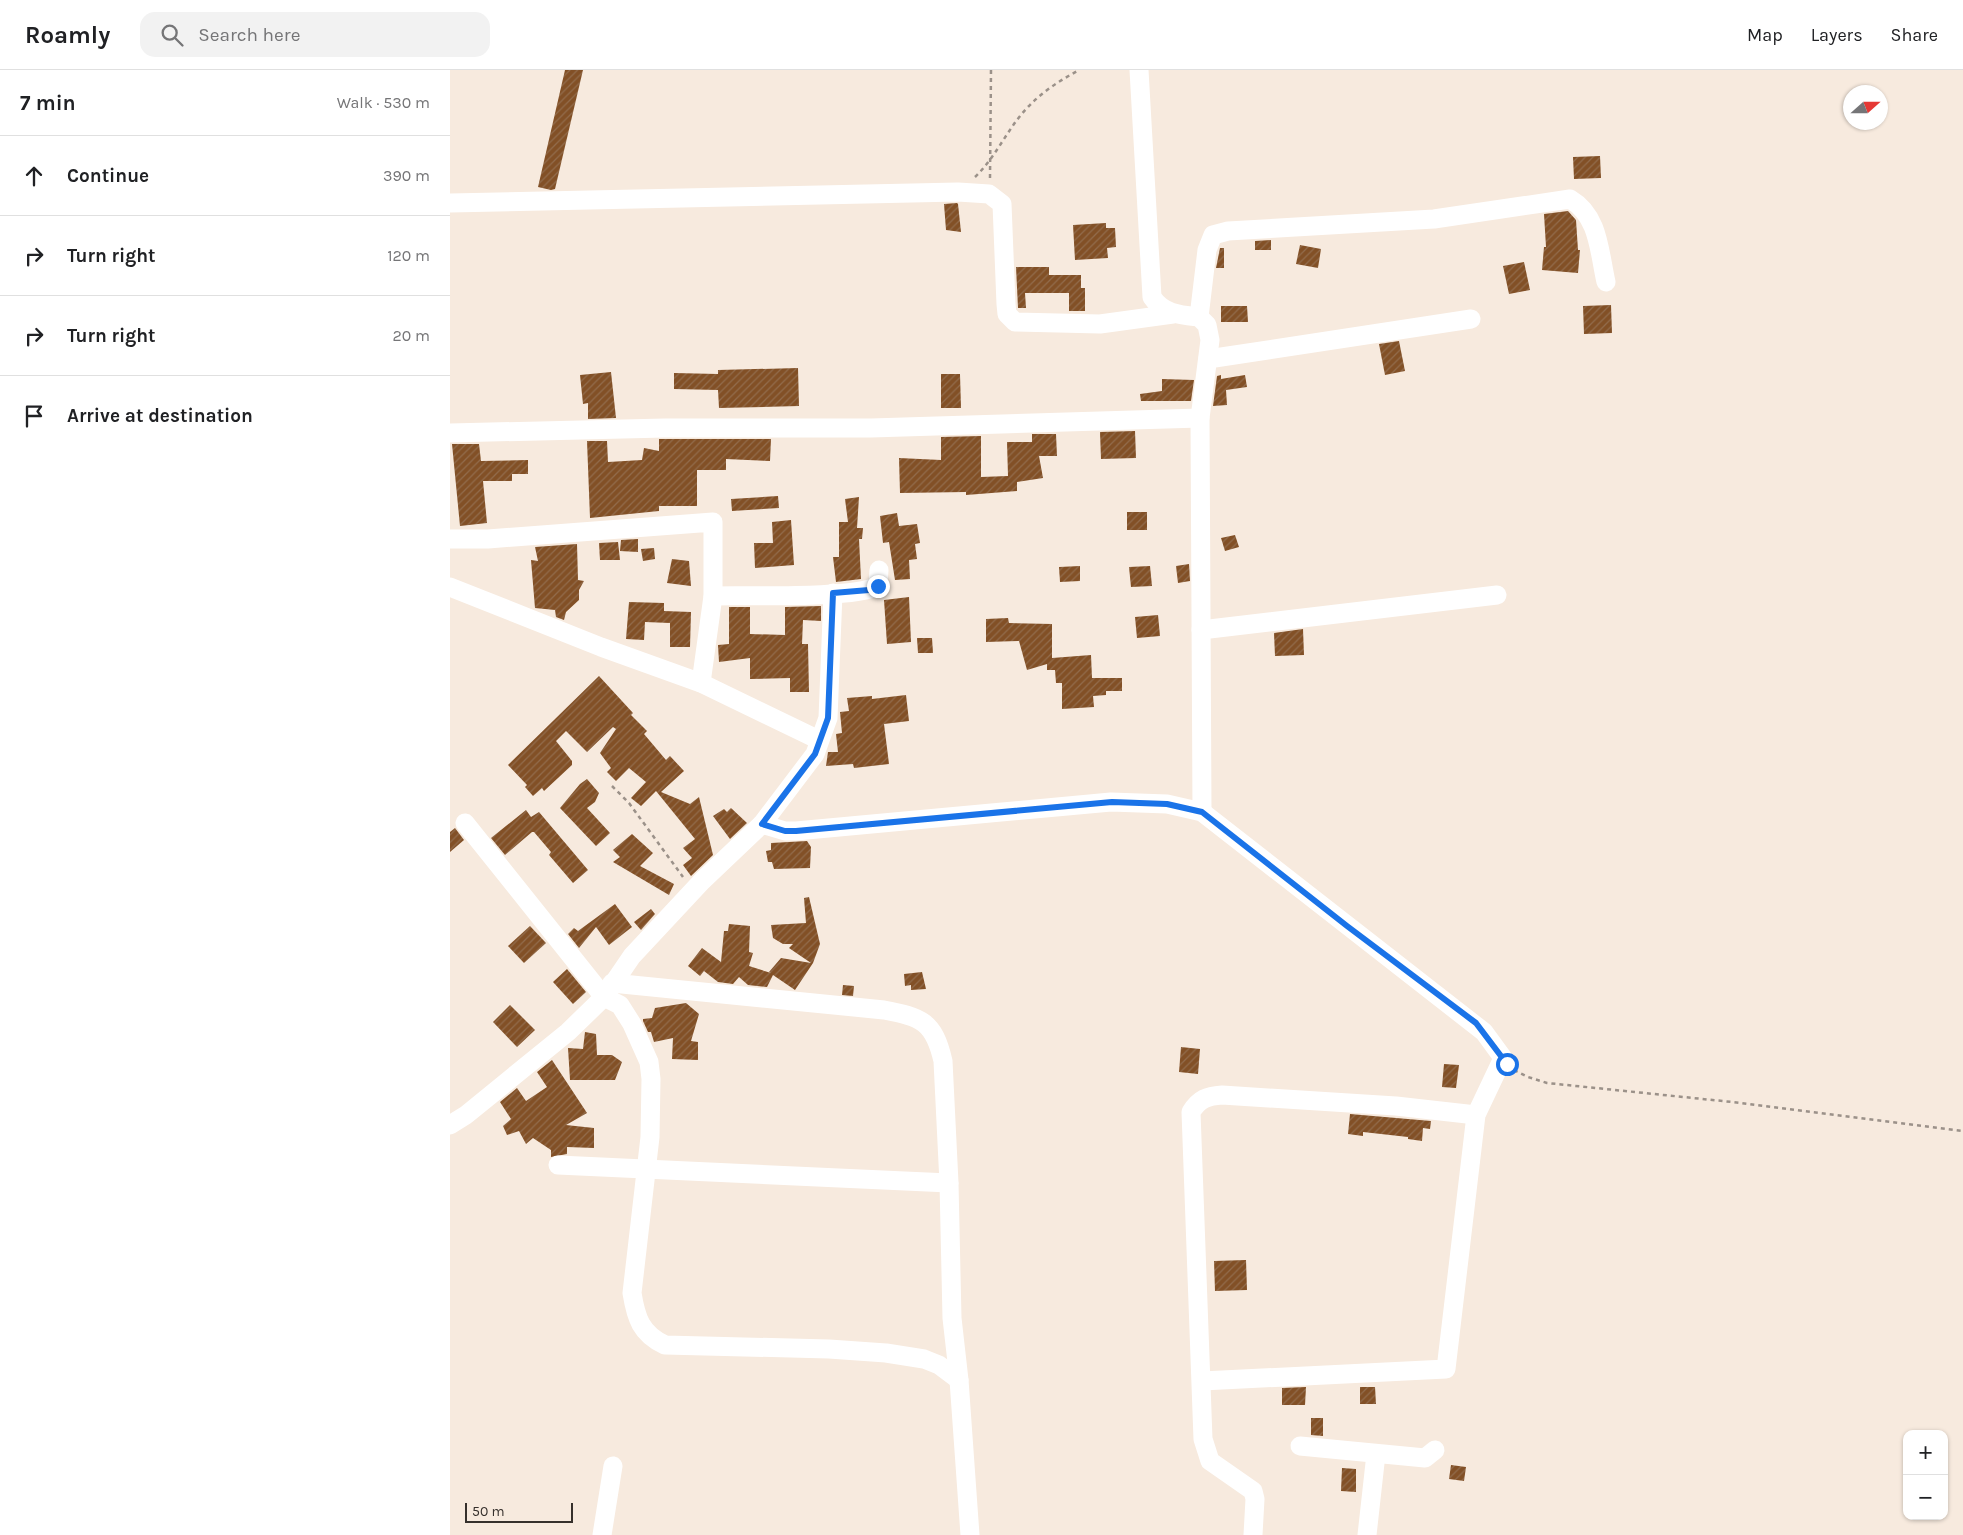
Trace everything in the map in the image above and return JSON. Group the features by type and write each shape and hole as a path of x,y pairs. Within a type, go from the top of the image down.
{"street":[{"path":"1138,70 1152,297 1158,306 1173,314"},
{"path":"450,203 958,192 989,194 1002,204 1007,314 1016,322 1100,324 1173,314 1200,317 1207,325 1210,340 1200,418 1202,812"},
{"path":"1200,317 1207,250 1213,235 1228,231 1434,219 1570,198 1582,206 1594,223 1606,282"},
{"path":"1208,359 1471,318"},
{"path":"450,433 665,428 871,428 1200,418"},
{"path":"450,539 488,539 713,522 713,596 702,683"},
{"path":"713,596 833,593 869,590 878,586 879,570"},
{"path":"450,587 601,647 702,683 819,740"},
{"path":"450,1125 466,1115 568,1032 608,990 632,956 695,889 762,824 815,754 828,718 833,593"},
{"path":"1201,630 1497,595"},
{"path":"762,824 785,831 796,831 1112,802 1167,804 1202,812 1347,926 1476,1023 1502,1058 1476,1115 1446,1369 1202,1380"},
{"path":"465,823 620,1005 649,1062 651,1079 646,1169 632,1293 636,1313 642,1328 652,1339 664,1344 829,1349 886,1353 924,1359 939,1365 959,1380"},
{"path":"608,990 884,1010 913,1016 933,1030 939,1045 942,1061 949,1184 952,1318 959,1380 970,1535"},
{"path":"1253,1535 1255,1499 1253,1491 1217,1468 1205,1452 1202,1439 1202,1380 1191,1112 1197,1102 1208,1096 1222,1095 1396,1106 1476,1115"},
{"path":"558,1166 949,1184"},
{"path":"1300,1446 1425,1458 1435,1450"},
{"path":"1367,1535 1376,1454"},
{"path":"602,1535 613,1466"}],"path":[{"path":"989,194 991,70"},
{"path":"958,192 981,170 1028,107 1058,82 1079,70"},
{"path":"612,786 629,803 679,873 695,889"},
{"path":"1502,1058 1515,1072 1547,1083 1732,1102 1963,1131"}],"building":[{"path":"565,70 583,70 555,189 551,190 538,187"},
{"path":"1600,156 1601,178 1574,179 1573,157"},
{"path":"957,203 961,232 946,230 944,204"},
{"path":"1568,211 1576,220 1578,250 1580,250 1578,273 1542,270 1544,247 1546,247 1544,214"},
{"path":"1106,223 1106,228 1115,228 1116,247 1107,248 1108,258 1075,260 1073,225"},
{"path":"1271,240 1271,250 1255,250 1255,241"},
{"path":"1300,245 1321,249 1318,268 1296,264"},
{"path":"1220,248 1224,248 1224,268 1216,268"},
{"path":"1524,262 1530,290 1509,294 1503,266"},
{"path":"1016,267 1049,267 1049,275 1081,275 1081,288 1085,288 1085,311 1069,311 1069,293 1025,293 1026,308 1018,308"},
{"path":"1611,305 1612,333 1584,334 1583,306"},
{"path":"1221,306 1247,306 1248,322 1221,322"},
{"path":"1399,341 1405,371 1385,375 1379,344"},
{"path":"798,368 799,406 719,408 718,390 674,389 674,373 718,374 718,370"},
{"path":"611,372 616,418 588,419 588,403 583,404 580,375"},
{"path":"941,374 960,374 961,408 941,408"},
{"path":"1221,375 1221,379 1245,375 1247,387 1226,390 1227,405 1213,406 1217,376"},
{"path":"1162,379 1194,380 1191,401 1141,401 1140,394 1162,391"},
{"path":"1135,431 1136,458 1101,459 1100,432"},
{"path":"1032,434 1056,434 1057,456 1039,456 1043,478 1017,482 1017,491 966,495 966,492 900,493 899,458 941,460 941,437 981,436 981,477 1008,476 1007,442 1032,442"},
{"path":"659,439 771,439 770,461 726,459 726,470 697,470 697,506 659,506 659,511 590,518 587,441 607,441 608,462 642,460 644,448 659,451"},
{"path":"452,444 479,444 481,461 528,460 528,474 512,474 512,481 483,481 487,523 460,526"},
{"path":"778,496 779,508 732,511 731,499"},
{"path":"859,497 857,528 863,528 862,539 859,539 861,579 836,582 833,557 839,557 839,522 848,522 845,499"},
{"path":"1127,512 1147,512 1147,530 1127,530"},
{"path":"897,513 899,526 917,524 920,543 915,544 917,559 909,560 910,579 895,580 889,542 883,543 880,516"},
{"path":"791,520 794,565 755,568 754,543 773,543 772,522"},
{"path":"1235,535 1239,547 1225,551 1221,538"},
{"path":"638,539 638,552 620,551 621,540"},
{"path":"618,542 620,560 600,560 599,543"},
{"path":"577,544 578,580 584,581 579,590 579,600 566,612 564,620 556,617 555,610 535,608 531,560 538,561 535,547"},
{"path":"654,548 655,559 643,561 641,549"},
{"path":"672,559 689,561 691,586 667,583"},
{"path":"1189,564 1190,581 1178,583 1176,566"},
{"path":"1080,566 1080,581 1060,582 1059,567"},
{"path":"1150,566 1152,586 1131,587 1129,567"},
{"path":"909,597 911,642 887,644 884,600"},
{"path":"629,602 664,603 664,611 691,612 690,647 670,647 670,623 645,622 644,640 626,639"},
{"path":"821,606 821,621 803,620 802,644 808,644 809,692 790,692 790,678 750,679 750,658 719,662 718,645 729,644 729,607 750,607 750,634 785,635 785,607"},
{"path":"1158,615 1160,636 1137,638 1135,617"},
{"path":"1008,618 1009,623 1052,624 1052,658 1091,655 1092,678 1122,678 1122,691 1106,691 1106,695 1093,696 1094,707 1062,709 1062,683 1056,683 1055,670 1047,670 1047,664 1027,670 1019,641 986,642 986,619"},
{"path":"1303,629 1304,655 1275,656 1274,633"},
{"path":"917,638 932,638 933,653 918,653"},
{"path":"599,676 633,713 631,715 647,731 644,734 666,760 670,756 684,771 661,792 690,804 699,797 713,855 691,876 683,865 692,858 683,848 695,839 656,791 641,806 631,798 646,782 629,768 616,781 607,772 611,768 600,753 616,729 613,727 587,752 566,731 556,741 572,761 572,765 544,791 542,788 533,796 525,787 527,785 508,765"},
{"path":"906,695 909,721 884,724 889,764 854,768 853,764 826,766 828,752 838,752 836,734 842,733 840,712 849,711 847,698 872,696 872,699"},
{"path":"587,779 599,793 595,802 587,808 610,833 596,846 560,808 580,784"},
{"path":"731,808 747,823 730,839 713,816 724,809 727,812"},
{"path":"526,810 531,817 539,812 588,870 573,883 549,855 551,852 534,832 505,855 491,838"},
{"path":"455,828 464,840 450,852 450,832"},
{"path":"632,834 653,853 640,866 674,884 669,895 613,862 620,857 613,850"},
{"path":"807,841 811,847 810,868 774,869 772,862 768,862 766,851 771,850 771,843"},
{"path":"809,897 820,944 813,963 795,990 773,975 767,987 748,985 739,977 733,984 718,982 704,971 700,976 688,966 702,948 721,962 724,931 728,931 729,924 750,926 749,952 753,953 749,966 771,973 769,972 781,958 811,963 789,948 793,944 783,944 773,938 771,925 806,923 804,898"},
{"path":"615,904 632,927 609,945 596,927 579,948 568,934 574,928 578,931"},
{"path":"651,909 655,914 641,930 634,922"},
{"path":"530,926 546,943 524,963 508,946"},
{"path":"567,969 586,992 573,1004 553,982"},
{"path":"922,972 926,989 911,990 911,985 905,986 904,974"},
{"path":"843,985 854,986 853,996 842,995"},
{"path":"686,1003 699,1014 691,1041 698,1042 698,1060 672,1059 673,1038 654,1042 651,1032 648,1032 643,1021 643,1019 652,1018 655,1008"},
{"path":"510,1005 535,1030 517,1047 493,1022"},
{"path":"585,1032 596,1034 597,1055 612,1055 622,1062 615,1080 570,1080 568,1048 583,1049"},
{"path":"1181,1047 1200,1049 1198,1074 1179,1072"},
{"path":"552,1060 587,1113 566,1125 594,1128 594,1148 567,1147 567,1154 551,1157 551,1150 533,1138 526,1144 519,1131 507,1135 503,1126 511,1119 500,1102 517,1088 526,1101 547,1087 537,1072"},
{"path":"1444,1064 1459,1065 1456,1088 1442,1087"},
{"path":"1350,1114 1431,1121 1430,1129 1423,1128 1422,1141 1408,1139 1408,1137 1363,1132 1363,1136 1348,1134"},
{"path":"1246,1260 1247,1290 1215,1291 1214,1261"},
{"path":"1306,1387 1305,1405 1282,1405 1282,1388"},
{"path":"1360,1387 1375,1387 1376,1404 1360,1404"},
{"path":"1311,1418 1323,1418 1323,1436 1311,1435"},
{"path":"1451,1465 1466,1467 1464,1481 1449,1479"},
{"path":"1342,1468 1356,1469 1356,1492 1341,1491"}],"route":[{"path":"878,586 869,590 833,593 828,718 815,754 762,824 785,831 796,831 1112,802 1167,804 1202,812 1347,926 1476,1023 1507,1064"}]}
